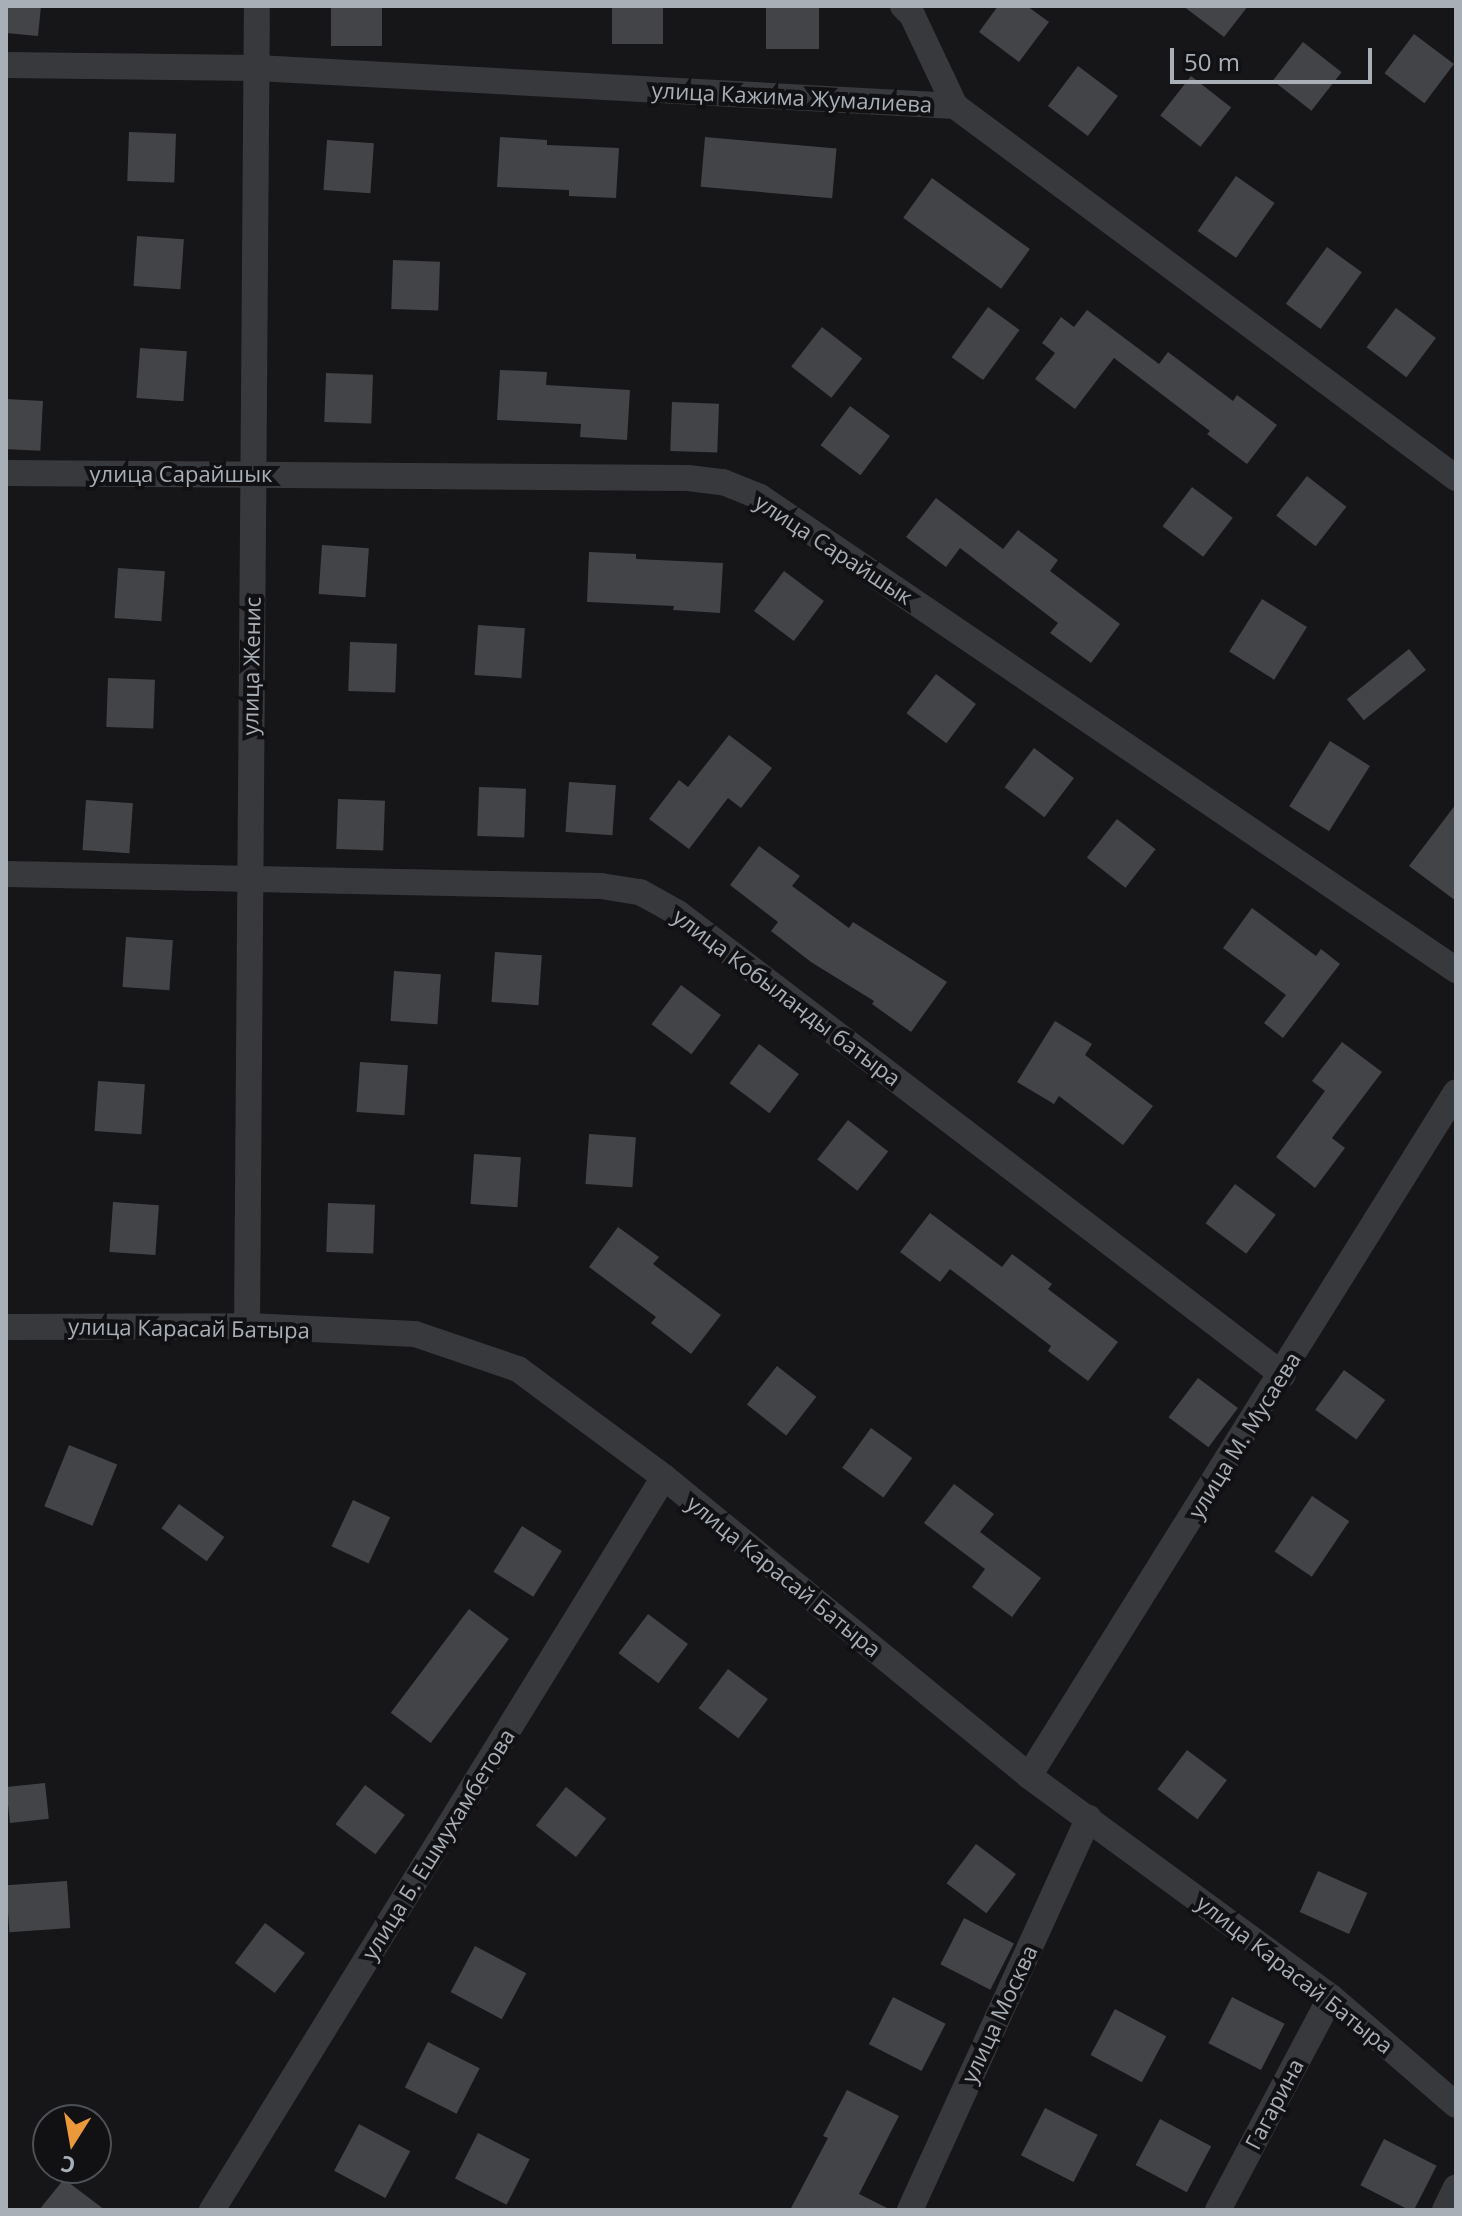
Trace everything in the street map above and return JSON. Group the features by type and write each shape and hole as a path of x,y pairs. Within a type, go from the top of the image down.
{"street":[{"name":"улица Женис","path":"247,1326 257,6"},
{"path":"903,6 912,15 955,106"},
{"name":"улица Кажима Жумалиева","path":"6,65 257,68 955,106 1456,478"},
{"name":"улица Сарайшык","path":"6,473 688,478 723,482 760,497 1456,970"},
{"name":"улица Кобыланды батыра","path":"6,874 249,876 601,886 640,892 678,913 1283,1375"},
{"name":"улица М. Мусаева","path":"1029,1776 1283,1375 1456,1092"},
{"name":"улица Карасай Батыра","path":"6,1327 247,1326 415,1334 518,1369 664,1477 1029,1776 1331,1997 1456,2105"},
{"name":"улица Б. Ешмухамбетова","path":"212,2210 664,1477"},
{"name":"улица Москва","path":"910,2210 1089,1818"},
{"name":"Гагарина","path":"1218,2210 1331,1997"},
{"path":"1445,2210 1456,2187"}],"building":[{"path":"6,6 41,6 38,36 6,33"},
{"path":"331,6 382,6 382,46 331,46"},
{"path":"612,6 663,6 663,44 612,44"},
{"path":"766,6 819,6 819,49 766,49"},
{"path":"998,6 1027,6 1049,22 1019,62 979,32"},
{"path":"1183,6 1248,6 1224,37"},
{"path":"1414,34 1454,64 1424,103 1385,73"},
{"path":"1303,42 1342,72 1311,111 1273,81"},
{"path":"1078,66 1118,96 1088,136 1048,106"},
{"path":"1191,76 1231,107 1200,147 1160,115"},
{"path":"129,132 176,134 174,183 127,181"},
{"path":"500,137 547,140 547,145 619,148 616,198 569,196 569,190 497,187"},
{"path":"705,137 836,149 832,198 701,187"},
{"path":"327,140 374,143 370,193 324,190"},
{"path":"1236,176 1275,203 1236,258 1198,231"},
{"path":"932,178 1030,249 1001,289 903,218"},
{"path":"137,236 184,239 180,289 134,286"},
{"path":"1327,247 1362,272 1321,329 1286,304"},
{"path":"393,260 440,262 438,311 391,309"},
{"path":"988,307 1020,330 983,380 952,357"},
{"path":"1396,308 1436,338 1406,377 1367,347"},
{"path":"1087,310 1159,364 1168,352 1233,401 1237,395 1277,425 1247,464 1207,434 1210,431 1114,358 1075,409 1035,379 1055,353 1042,343 1061,317 1074,327"},
{"path":"822,327 862,358 831,398 791,366"},
{"path":"140,348 187,351 183,401 137,398"},
{"path":"500,370 547,372 546,385 630,390 627,440 580,437 581,424 497,420"},
{"path":"326,373 373,375 371,424 324,422"},
{"path":"6,399 43,401 40,451 6,449"},
{"path":"672,402 719,404 717,453 670,451"},
{"path":"850,406 890,436 860,475 821,445"},
{"path":"1307,476 1346,507 1316,546 1276,515"},
{"path":"1192,487 1233,518 1203,557 1163,526"},
{"path":"936,498 1003,549 1018,530 1058,560 1050,571 1120,624 1091,663 1050,633 1058,623 960,548 946,567 906,537"},
{"path":"322,545 369,548 365,597 319,594"},
{"path":"589,552 636,554 636,559 723,563 720,613 673,610 674,606 587,602"},
{"path":"118,568 165,571 161,621 115,618"},
{"path":"784,571 824,601 794,641 754,611"},
{"path":"1262,599 1307,627 1274,680 1229,652"},
{"path":"478,625 525,628 521,678 475,675"},
{"path":"350,642 397,644 395,693 348,691"},
{"path":"1409,649 1426,670 1364,720 1347,699"},
{"path":"936,674 976,704 946,743 907,713"},
{"path":"108,678 155,680 153,729 106,727"},
{"path":"729,735 772,768 741,808 728,798 689,849 649,819 679,780 688,787"},
{"path":"1330,741 1370,766 1329,831 1289,806"},
{"path":"1034,748 1074,778 1044,817 1005,787"},
{"path":"569,782 616,785 612,835 566,832"},
{"path":"479,787 526,789 524,838 477,836"},
{"path":"338,799 385,801 383,851 336,849"},
{"path":"86,800 133,803 129,853 83,850"},
{"path":"1456,804 1456,901 1409,866"},
{"path":"1117,819 1156,849 1125,888 1087,858"},
{"path":"759,846 800,876 792,886 849,928 853,922 947,982 911,1032 872,1004 874,1001 811,962 771,931 778,922 730,885"},
{"path":"1252,908 1316,956 1321,949 1340,964 1283,1038 1264,1023 1286,995 1223,948"},
{"path":"126,937 173,940 169,990 123,987"},
{"path":"495,952 542,955 538,1005 492,1002"},
{"path":"394,971 441,974 437,1024 391,1021"},
{"path":"681,985 721,1015 691,1054 652,1024"},
{"path":"1055,1021 1092,1044 1085,1055 1153,1106 1123,1145 1059,1096 1054,1104 1017,1082"},
{"path":"1342,1042 1382,1072 1332,1138 1345,1148 1315,1188 1276,1157 1325,1091 1312,1081"},
{"path":"759,1044 799,1074 769,1113 730,1083"},
{"path":"360,1062 408,1065 404,1115 357,1112"},
{"path":"98,1081 145,1084 141,1134 95,1131"},
{"path":"848,1120 888,1151 857,1191 817,1159"},
{"path":"589,1134 636,1137 632,1187 586,1184"},
{"path":"474,1154 521,1157 517,1207 471,1204"},
{"path":"1235,1184 1276,1215 1246,1254 1206,1223"},
{"path":"113,1202 159,1205 155,1255 110,1252"},
{"path":"328,1203 375,1205 373,1254 326,1252"},
{"path":"930,1213 1002,1267 1012,1254 1052,1284 1048,1289 1118,1342 1088,1381 1048,1351 1051,1346 950,1269 940,1282 900,1252"},
{"path":"618,1227 659,1257 653,1264 721,1315 691,1354 651,1323 656,1317 589,1267"},
{"path":"777,1366 816,1397 786,1435 747,1405"},
{"path":"1344,1370 1385,1400 1356,1440 1315,1410"},
{"path":"1198,1378 1238,1408 1208,1447 1169,1417"},
{"path":"871,1428 912,1458 883,1498 842,1468"},
{"path":"69,1445 117,1464 92,1526 44,1506"},
{"path":"954,1484 994,1514 980,1532 1041,1578 1012,1617 972,1587 985,1569 924,1523"},
{"path":"1312,1496 1349,1521 1312,1577 1275,1552"},
{"path":"353,1500 390,1517 369,1564 331,1546"},
{"path":"179,1504 224,1537 207,1561 161,1528"},
{"path":"522,1526 562,1551 533,1597 493,1572"},
{"path":"469,1609 509,1639 431,1743 391,1713"},
{"path":"648,1614 688,1644 658,1683 619,1653"},
{"path":"728,1669 768,1699 738,1738 699,1708"},
{"path":"1187,1750 1227,1780 1197,1819 1158,1789"},
{"path":"45,1783 49,1819 10,1823 6,1787"},
{"path":"365,1785 405,1815 375,1854 336,1824"},
{"path":"566,1787 606,1818 576,1857 536,1826"},
{"path":"976,1844 1016,1874 986,1913 947,1883"},
{"path":"1318,1871 1367,1893 1349,1934 1300,1912"},
{"path":"67,1881 70,1928 9,1932 6,1885"},
{"path":"964,1918 1014,1943 990,1990 940,1964"},
{"path":"265,1923 305,1953 275,1993 235,1963"},
{"path":"475,1946 526,1973 502,2019 451,1992"},
{"path":"893,1997 946,2024 922,2071 869,2044"},
{"path":"1232,1997 1285,2024 1261,2070 1208,2043"},
{"path":"1115,2009 1166,2036 1142,2082 1091,2055"},
{"path":"428,2042 480,2068 457,2114 405,2087"},
{"path":"847,2090 899,2116 859,2194 891,2210 790,2210 828,2138 823,2136"},
{"path":"1045,2108 1098,2135 1074,2182 1021,2155"},
{"path":"1160,2119 1211,2146 1187,2192 1136,2165"},
{"path":"359,2124 410,2151 385,2198 334,2171"},
{"path":"478,2133 530,2159 507,2205 455,2178"},
{"path":"1384,2139 1437,2166 1414,2210 1360,2185"},
{"path":"60,2184 71,2184 105,2210 39,2210"}]}
